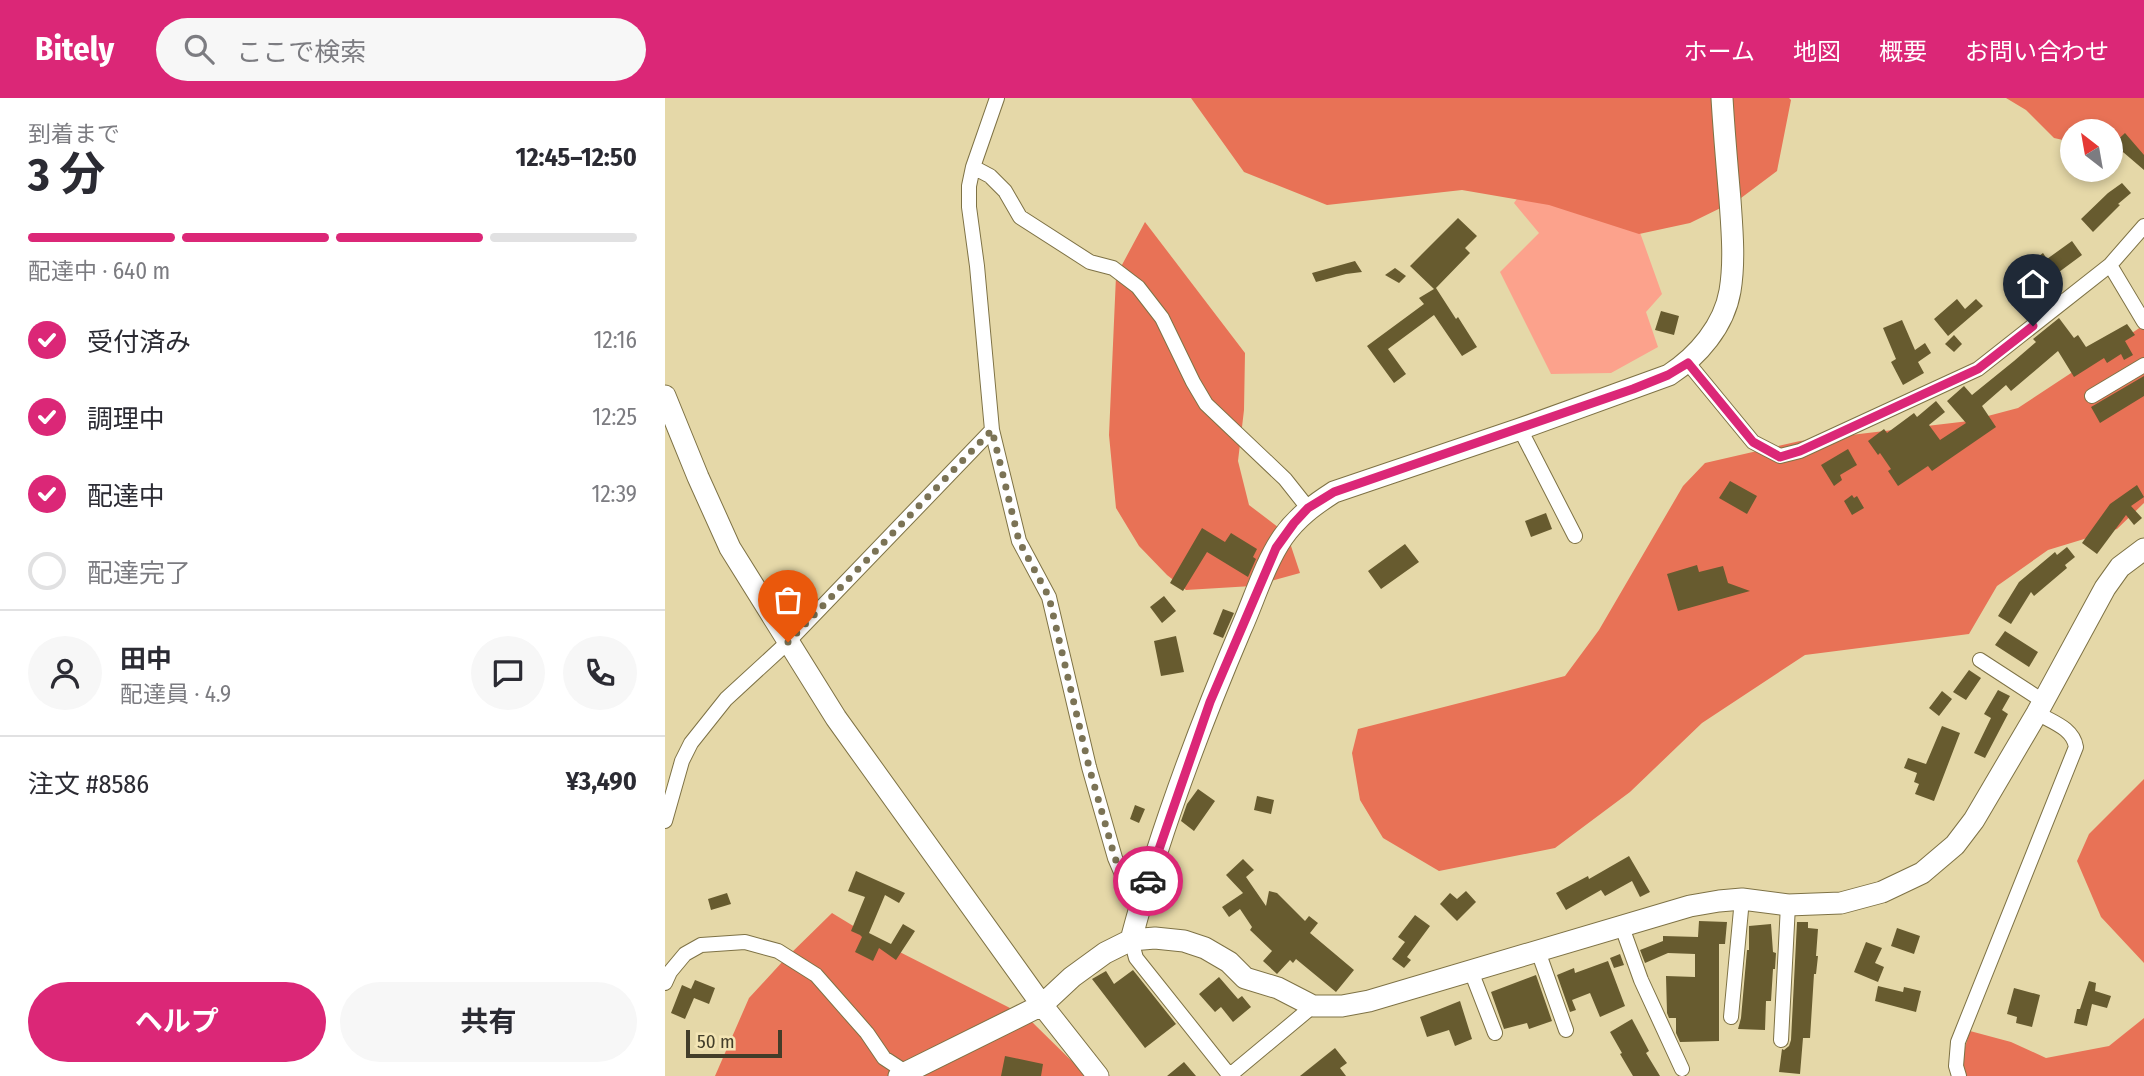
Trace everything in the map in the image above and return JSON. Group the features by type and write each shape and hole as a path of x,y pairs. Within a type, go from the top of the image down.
{"street":[{"path":"997,98 969,186 992,430 1019,541 1049,597 1089,767 1115,858 1139,909"},
{"path":"1313,1006 1229,1076 1136,958 1131,940 1169,817 1210,702 1276,548 1308,508 1334,492 1645,384 1688,363 1720,320 1730,293 1733,266 1732,223 1722,98"},
{"path":"973,167 991,176 1005,191 1020,217 1090,262 1113,268 1138,287 1162,318 1206,404 1285,479 1308,508"},
{"path":"1688,363 1753,442 1780,457 1812,446 1978,369 2110,265 2144,226"},
{"path":"2110,265 2144,322"},
{"path":"2092,397 2144,365"},
{"path":"665,396 730,548 835,718 1042,1005 1098,1076"},
{"path":"1520,429 1575,536"},
{"path":"665,821 682,761 691,743 726,699 788,642 992,430"},
{"path":"665,983 670,972 685,954 701,945 745,942 778,951 817,975 867,1033 884,1058 903,1074 1042,1005 1083,969 1105,953 1131,940 1155,938 1184,941 1205,948 1229,962 1245,978 1278,988 1313,1006 1342,1006 1369,1001 1691,906 1742,899 1788,905 1841,903 1882,892 1922,873 1955,845 1974,820 2040,707 2105,588 2120,567 2144,549"},
{"path":"1959,1076 1956,1066 1958,1042 2076,747 2071,732 1980,660"},
{"path":"1731,1017 1742,899"},
{"path":"1781,1040 1788,905"},
{"path":"1622,927 1641,980 1682,1069"},
{"path":"1538,951 1566,1030"},
{"path":"1471,971 1495,1033"}],"shaded area":[{"path":"1191,98 1791,100 1777,171 1741,198 1690,223 1639,234 1549,205 1462,190 1327,205 1244,172"},
{"path":"2006,98 2144,98 2144,156 2123,152 2123,119 2060,119 2060,139 2054,138 2026,110"},
{"path":"1526,186 1633,213 1662,294 1646,312 1658,347 1611,373 1551,374 1500,272 1539,233 1514,203"},
{"path":"1145,222 1245,353 1244,410 1238,461 1249,505 1287,534 1300,573 1252,586 1186,590 1139,546 1116,508 1109,435 1116,276"},
{"path":"2144,325 2144,503 2117,529 2048,550 1997,586 1969,634 1805,655 1702,723 1630,792 1555,848 1439,871 1383,838 1360,800 1352,753 1358,729 1565,676 1599,630 1683,486 1705,463 1800,441 1969,421 2018,408"},
{"path":"2144,779 2144,963 2101,917 2077,861 2089,834"},
{"path":"832,913 878,941 1031,1021 1087,1076 715,1076 749,998"},
{"path":"2144,1018 2144,1076 1965,1076 1962,1057 1970,1031 2011,1042 2046,1058 2109,1046"}],"building":[{"path":"2125,133 2144,155 2144,170 2123,152"},
{"path":"2122,183 2131,193 2093,232 2081,219"},
{"path":"1458,218 1477,236 1465,248 1470,253 1436,288 1477,347 1462,356 1434,315 1388,349 1406,374 1394,383 1367,346 1424,304 1419,298 1434,289 1410,266"},
{"path":"2072,241 2082,255 2059,272 2056,267 2028,287 2017,272 2043,253 2047,259"},
{"path":"1355,261 1362,272 1316,282 1312,273"},
{"path":"1395,268 1406,276 1399,283 1385,275"},
{"path":"2030,291 2037,302 2024,310 2016,300"},
{"path":"1957,299 1965,309 1976,299 1983,306 1948,336 1934,319"},
{"path":"1661,311 1679,316 1674,335 1655,330"},
{"path":"2059,318 2074,338 2078,335 2086,347 2127,324 2135,335 2125,341 2133,355 2124,360 2121,354 2107,363 2104,358 2074,377 2058,351 2011,391 2006,385 1982,406 1996,427 1932,471 1928,466 1898,486 1888,471 1891,469 1868,441 1884,429 1887,433 1914,413 1917,417 1936,401 1945,412 1929,425 1940,440 1966,423 1947,401 1964,386 1972,395 2036,342 2033,339"},
{"path":"1902,320 1915,350 1925,343 1931,353 1918,362 1924,373 1903,385 1891,362 1896,359 1883,328"},
{"path":"1954,335 1962,344 1954,352 1945,344"},
{"path":"2144,376 2144,396 2100,423 2091,407"},
{"path":"1848,449 1857,465 1840,475 1842,480 1834,486 1821,465"},
{"path":"1730,481 1757,496 1747,514 1719,498"},
{"path":"2137,485 2144,497 2131,506 2142,518 2134,525 2126,515 2097,554 2082,543 2110,504"},
{"path":"1852,495 1854,498 1857,496 1864,508 1852,515 1844,501"},
{"path":"1546,513 1552,529 1531,537 1525,521"},
{"path":"1202,528 1225,542 1231,533 1257,549 1253,557 1256,559 1248,577 1207,552 1183,591 1170,583"},
{"path":"1405,544 1419,562 1381,589 1368,571"},
{"path":"2067,547 2075,557 2065,565 2067,568 2034,596 2031,592 2011,624 1998,616 2019,582 2055,552 2057,555"},
{"path":"1697,565 1699,572 1723,566 1728,583 1750,591 1678,611 1667,574"},
{"path":"1164,596 1176,611 1162,623 1150,607"},
{"path":"1223,609 1234,613 1223,638 1213,634"},
{"path":"2005,631 2038,652 2029,667 1995,645"},
{"path":"1176,636 1184,672 1161,676 1154,641"},
{"path":"1969,670 1981,678 1966,700 1953,692"},
{"path":"1998,690 2010,696 2002,710 2008,714 1985,758 1974,753 1991,718 1984,714"},
{"path":"1942,691 1952,699 1939,716 1929,708"},
{"path":"1942,726 1960,733 1934,801 1915,794 1919,784 1914,782 1917,773 1904,768 1908,758 1926,764"},
{"path":"1198,789 1215,801 1194,831 1181,821 1187,804"},
{"path":"1257,796 1274,800 1271,814 1254,810"},
{"path":"1135,805 1145,809 1139,823 1130,819"},
{"path":"1629,856 1650,892 1640,897 1632,881 1605,896 1601,890 1566,910 1556,893 1588,876 1589,879"},
{"path":"1243,859 1254,870 1246,877 1266,906 1269,891 1277,893 1305,921 1309,916 1318,923 1310,933 1354,970 1336,992 1296,959 1293,963 1290,960 1277,974 1263,961 1272,951 1250,930 1252,927 1240,909 1229,917 1222,907 1243,893 1226,875"},
{"path":"856,871 905,893 899,903 885,895 869,933 891,944 903,924 915,931 896,960 879,948 873,961 855,952 862,937 851,931 865,897 848,891"},
{"path":"1466,891 1476,902 1457,921 1440,904 1450,893 1457,899"},
{"path":"727,893 731,904 711,910 708,899"},
{"path":"1415,915 1430,926 1407,957 1411,960 1404,968 1392,959 1405,942 1398,937"},
{"path":"1699,921 1727,922 1725,944 1719,944 1719,1041 1680,1042 1676,1033 1676,1018 1669,1018 1667,1013 1666,976 1695,977 1695,954 1668,953 1645,963 1640,950 1663,941 1663,936 1698,937"},
{"path":"1797,922 1808,922 1808,928 1818,929 1810,1038 1803,1038 1800,1074 1779,1072 1782,1049 1789,1046 1791,1040"},
{"path":"1771,924 1773,952 1776,953 1771,1001 1766,1001 1765,1030 1738,1029 1749,950 1749,926"},
{"path":"1897,928 1920,936 1914,954 1891,946"},
{"path":"1866,942 1882,948 1875,963 1884,967 1878,982 1854,972"},
{"path":"1620,954 1624,965 1614,968 1610,958"},
{"path":"1608,961 1625,1006 1600,1017 1590,993 1572,1000 1576,1010 1570,1012 1557,975 1574,968 1575,973"},
{"path":"1133,970 1176,1024 1145,1048 1092,979 1106,971 1114,984"},
{"path":"1536,975 1552,1021 1529,1029 1527,1023 1504,1029 1491,992"},
{"path":"1219,977 1238,999 1242,996 1251,1007 1233,1022 1221,1007 1215,1012 1199,994"},
{"path":"695,980 715,988 709,1004 694,998 685,1019 671,1013 682,985 691,989"},
{"path":"2089,981 2096,983 2095,991 2111,996 2107,1008 2092,1004 2087,1026 2074,1023"},
{"path":"1878,986 1903,992 1904,987 1921,991 1916,1012 1875,1001"},
{"path":"2014,988 2040,995 2032,1027 2016,1023 2017,1017 2007,1014"},
{"path":"1460,1001 1472,1039 1455,1046 1449,1030 1427,1037 1420,1017"},
{"path":"1632,1019 1649,1051 1646,1053 1660,1076 1633,1076 1620,1054 1622,1053 1610,1032"},
{"path":"1335,1048 1347,1063 1340,1068 1346,1076 1300,1076"},
{"path":"1005,1056 1043,1064 1041,1076 1001,1076"},
{"path":"1184,1062 1196,1076 1167,1076"}],"way so far":[{"path":"788,642 992,430 1019,541 1049,597 1089,767 1115,858 1139,909 1148,881"}],"route":[{"path":"1148,881 1210,702 1276,548 1308,508 1334,492 1633,389 1668,375 1688,363 1753,442 1780,457 1871,420 1978,369 2033,326"}]}
